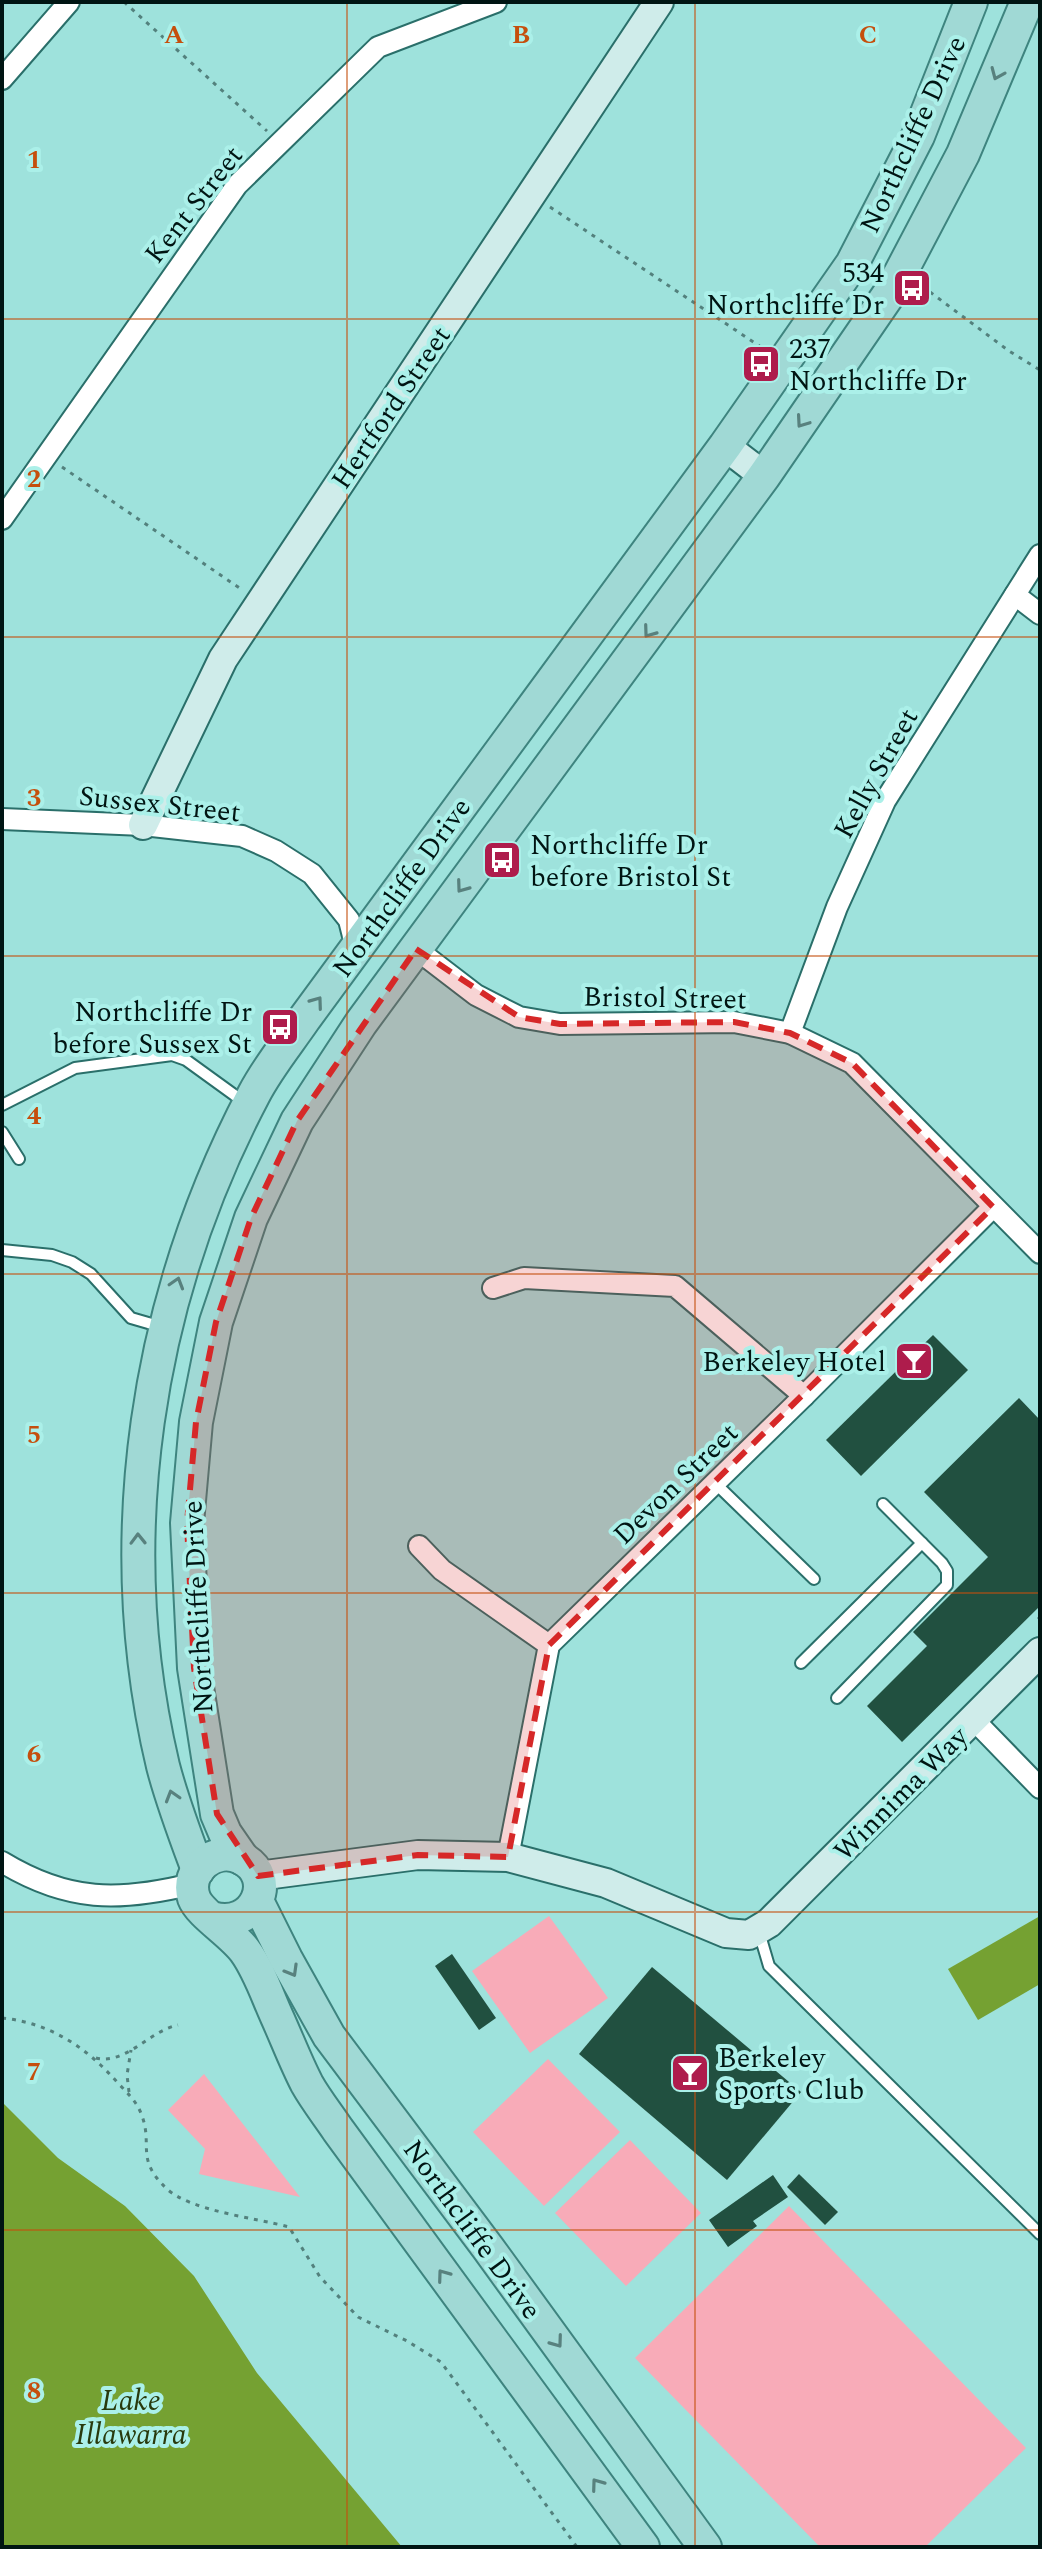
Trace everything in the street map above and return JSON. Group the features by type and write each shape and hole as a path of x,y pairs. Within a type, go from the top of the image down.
{"main road":[{"name":"Northcliffe Drive","path":"195,1877 163,1764 144,1660 138,1526 146,1419 165,1328 200,1210 255,1092 305,1018 725,446 852,264 918,136 971,2"},
{"name":"Northcliffe Drive","path":"705,2547 488,2248 329,2036 253,1879 225,1833 217,1814 194,1668 187,1523 196,1422 216,1322 251,1218 297,1121 361,1023 764,476 843,363 902,271 963,154 1027,2"},
{"path":"218,1854 231,1854 253,1879 243,1917 222,1921 199,1908 195,1877 206,1860 218,1854"},
{"name":"Northcliffe Drive","path":"212,1918 233,1935 249,1956 308,2084 338,2130 643,2547"}],"street":[{"path":"2,79 69,2"},
{"name":"Kent Street","path":"2,519 237,185 378,47 496,2"},
{"name":"Hertford Street","path":"143,825 223,659 659,2"},
{"path":"725,446 764,476"},
{"name":"Kelly Street","path":"790,1033 837,907 885,801 1040,555"},
{"path":"1015,595 1040,614"},
{"name":"Sussex Street","path":"2,819 143,825 242,836 288,858 312,874 349,920 356,948"},
{"name":"Bristol Street","path":"416,949 476,995 500,1009 528,1019 560,1024 734,1022 790,1033 852,1063 1040,1253"},
{"name":"Devon Street","path":"549,1645 993,1207"},
{"path":"493,1288 524,1278 675,1286 804,1396"},
{"path":"419,1546 442,1570 549,1645 508,1857"},
{"name":"Winnima Way","path":"759,1932 1040,1652"},
{"path":"974,1720 1040,1788"},
{"path":"253,1879 418,1855 508,1857 606,1883 726,1933 749,1935 759,1932"},
{"path":"2,1862 29,1878 60,1889 100,1897 148,1895 195,1877"}],"lane":[{"path":"2,1105 75,1068 172,1055 186,1060 248,1105"},
{"path":"2,1132 19,1159"},
{"path":"2,1250 52,1255 72,1262 91,1274 131,1318 165,1328"},
{"path":"715,1483 814,1579"},
{"path":"837,1698 947,1585 947,1571 883,1504"},
{"path":"801,1663 922,1543"},
{"path":"759,1932 769,1966 1040,2234"}],"path":[{"path":"124,2 281,144"},
{"path":"531,195 784,362"},
{"path":"902,271 1009,351 1040,370"},
{"path":"46,456 261,602"},
{"path":"2,2018 16,2019 76,2042 129,2092 144,2119 146,2158 167,2189 196,2206 289,2227 320,2277 358,2317 441,2362 577,2547"},
{"path":"93,2057 107,2061 165,2028 178,2025"},
{"path":"129,2092 127,2075 131,2050"}],"highlighted area":[{"path":"416,949 519,1017 560,1024 734,1022 790,1033 852,1063 993,1207 549,1645 508,1857 418,1855 258,1876 217,1814 194,1668 187,1523 196,1422 216,1322 251,1218 297,1121"}],"shaded area":[{"path":"549,1916 608,1998 530,2053 472,1971"},
{"path":"548,2059 620,2132 544,2206 473,2132"},
{"path":"204,2074 300,2197 199,2174 205,2149 168,2110"},
{"path":"630,2140 701,2213 626,2286 555,2213"},
{"path":"789,2206 1026,2448 925,2547 820,2547 635,2358"}],"water":[{"path":"1040,1916 1040,1984 978,2020 948,1969"},
{"name":"Lake Illawarra","path":"2,2102 58,2158 125,2206 194,2276 257,2373 402,2547 2,2547"}],"building":[{"path":"933,1335 968,1370 861,1476 826,1440"},
{"path":"1019,1398 1040,1420 1040,1606 902,1742 867,1706 927,1646 913,1632 988,1557 924,1492"},
{"path":"452,1954 496,2018 479,2030 435,1966"},
{"name":"Berkeley Sports Club","path":"652,1967 801,2092 727,2180 579,2054"},
{"path":"799,2174 838,2212 825,2225 787,2187"},
{"path":"773,2175 788,2197 753,2221 757,2226 728,2247 709,2220"}],"place":[{"name":"534 Northcliffe Dr","path":"912,288"},
{"name":"237 Northcliffe Dr","path":"761,364"},
{"name":"Northcliffe Dr before Bristol St","path":"502,860"},
{"name":"Northcliffe Dr before Sussex St","path":"280,1027"},
{"name":"Berkeley Hotel","path":"914,1361"},
{"name":"Berkeley Sports Club","path":"690,2073"}]}
